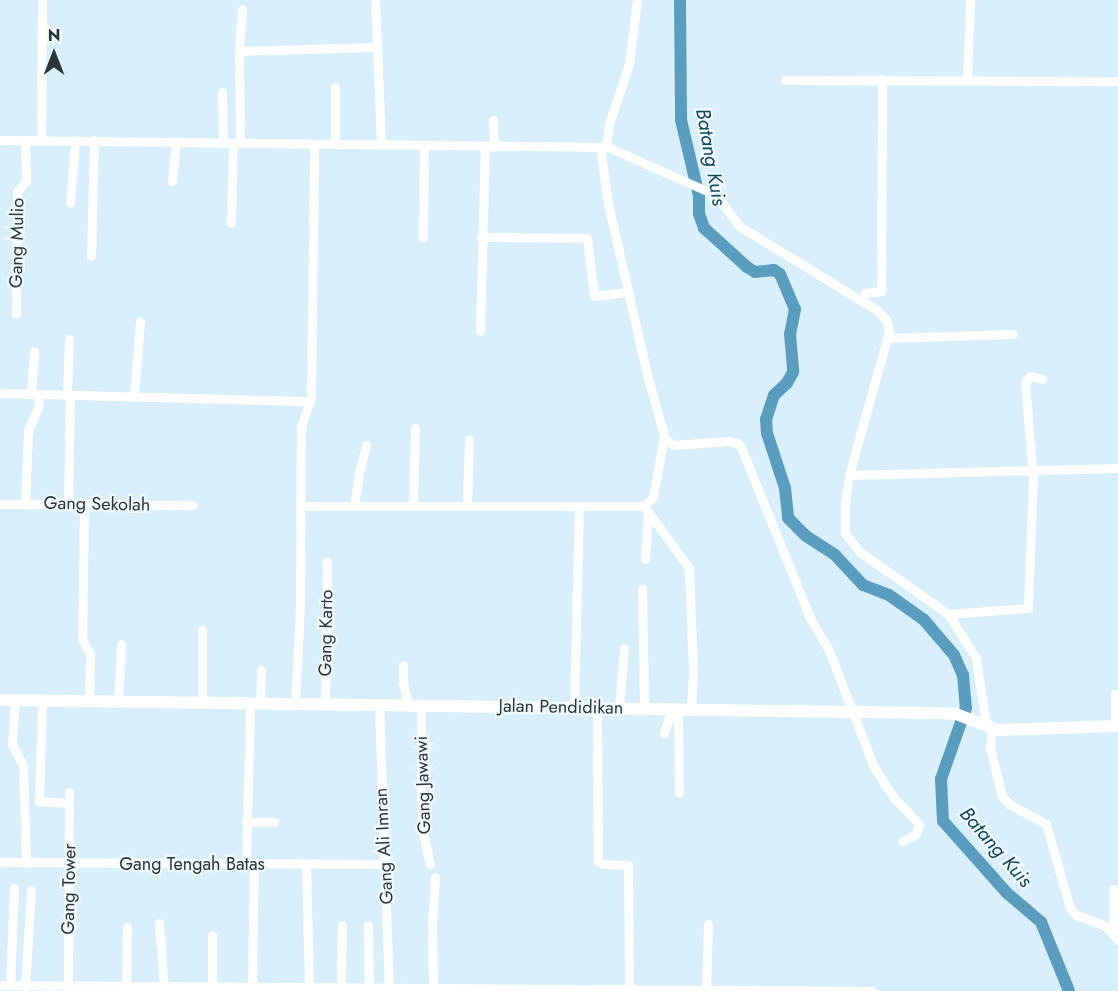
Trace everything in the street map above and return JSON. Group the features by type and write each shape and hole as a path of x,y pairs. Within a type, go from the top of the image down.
{"main road":[{"name":"Jalan Pendidikan","path":"0,700 619,708 677,712 956,714 989,727 1117,726"}],"street":[{"path":"41,140 42,0"},
{"path":"375,0 381,145"},
{"path":"637,0 626,79 603,147 604,187 664,436 669,445 728,441 737,443 741,447 811,620 828,648 851,712 879,776 894,798 919,824 916,834 903,842"},
{"path":"967,81 969,0"},
{"path":"231,223 242,9"},
{"path":"239,51 377,47"},
{"path":"862,301 866,292 881,291 882,79"},
{"path":"785,80 1118,81"},
{"path":"334,144 335,87"},
{"path":"222,92 223,143"},
{"path":"480,332 481,237 493,120"},
{"path":"0,140 603,147 716,195 739,226 878,311 887,321 887,338 849,475 844,526 851,544 948,614 976,658 989,727 990,748 1002,796 1009,804 1046,824 1070,908 1076,915 1104,925 1115,937"},
{"name":"Gang Mulio","path":"16,314 16,192 26,181 25,140"},
{"path":"70,203 75,140"},
{"path":"91,256 94,140"},
{"path":"172,181 176,142"},
{"path":"295,704 300,605 301,427 310,403 314,144"},
{"path":"423,237 424,145"},
{"path":"481,237 588,238 594,296 629,292"},
{"path":"134,396 140,321"},
{"path":"887,338 1013,334"},
{"path":"68,504 69,339"},
{"path":"25,503 28,431 36,411 34,351"},
{"path":"948,614 1028,608 1032,471 1025,379 1032,376 1042,380"},
{"path":"0,393 310,403"},
{"path":"414,506 415,428"},
{"path":"645,559 648,505 664,436"},
{"path":"467,505 469,439"},
{"path":"354,506 366,445"},
{"path":"849,475 1118,468"},
{"name":"Gang Sekolah","path":"0,504 194,505"},
{"path":"84,504 82,639 90,655 89,701"},
{"path":"300,506 648,505"},
{"path":"648,505 689,568 693,672 677,712 664,733"},
{"path":"574,708 579,506"},
{"name":"Gang Karto","path":"325,704 327,562"},
{"path":"642,589 644,709"},
{"path":"202,630 202,703"},
{"path":"118,702 120,644"},
{"path":"619,708 624,648"},
{"path":"403,665 403,683 408,705"},
{"path":"252,987 250,865 246,822 255,704 261,670"},
{"path":"1115,694 1117,726"},
{"path":"15,700 12,744 23,766 26,863"},
{"path":"42,701 39,801 69,803"},
{"name":"Gang Ali Imran","path":"379,705 389,988"},
{"name":"Gang Jawawi","path":"421,705 421,791 425,849 430,864"},
{"path":"597,708 598,861 603,864 628,865 629,990"},
{"path":"677,712 680,793"},
{"name":"Gang Tower","path":"68,987 69,792"},
{"path":"246,822 274,822"},
{"name":"Gang Tengah Batas","path":"0,862 383,864"},
{"path":"306,864 309,987"},
{"path":"433,987 432,924 435,877"},
{"path":"14,888 5,985 144,989 252,987 412,989 433,987 872,991"},
{"path":"1113,889 1115,937"},
{"path":"26,986 31,890"},
{"path":"159,924 170,989"},
{"path":"706,988 708,924"},
{"path":"341,987 342,925"},
{"path":"369,925 369,987"},
{"path":"119,988 127,927"},
{"path":"212,935 214,989"}],"waterway":[{"name":"Batang Kuis","path":"680,0 681,120 699,196 699,214 704,228 755,272 774,270 780,274 795,309 790,334 793,372 787,383 774,395 766,419 767,433 785,488 788,518 806,536 835,555 863,585 889,595 924,620 954,655 963,675 966,708 941,779 943,821 1007,893 1041,922 1069,991"}]}
